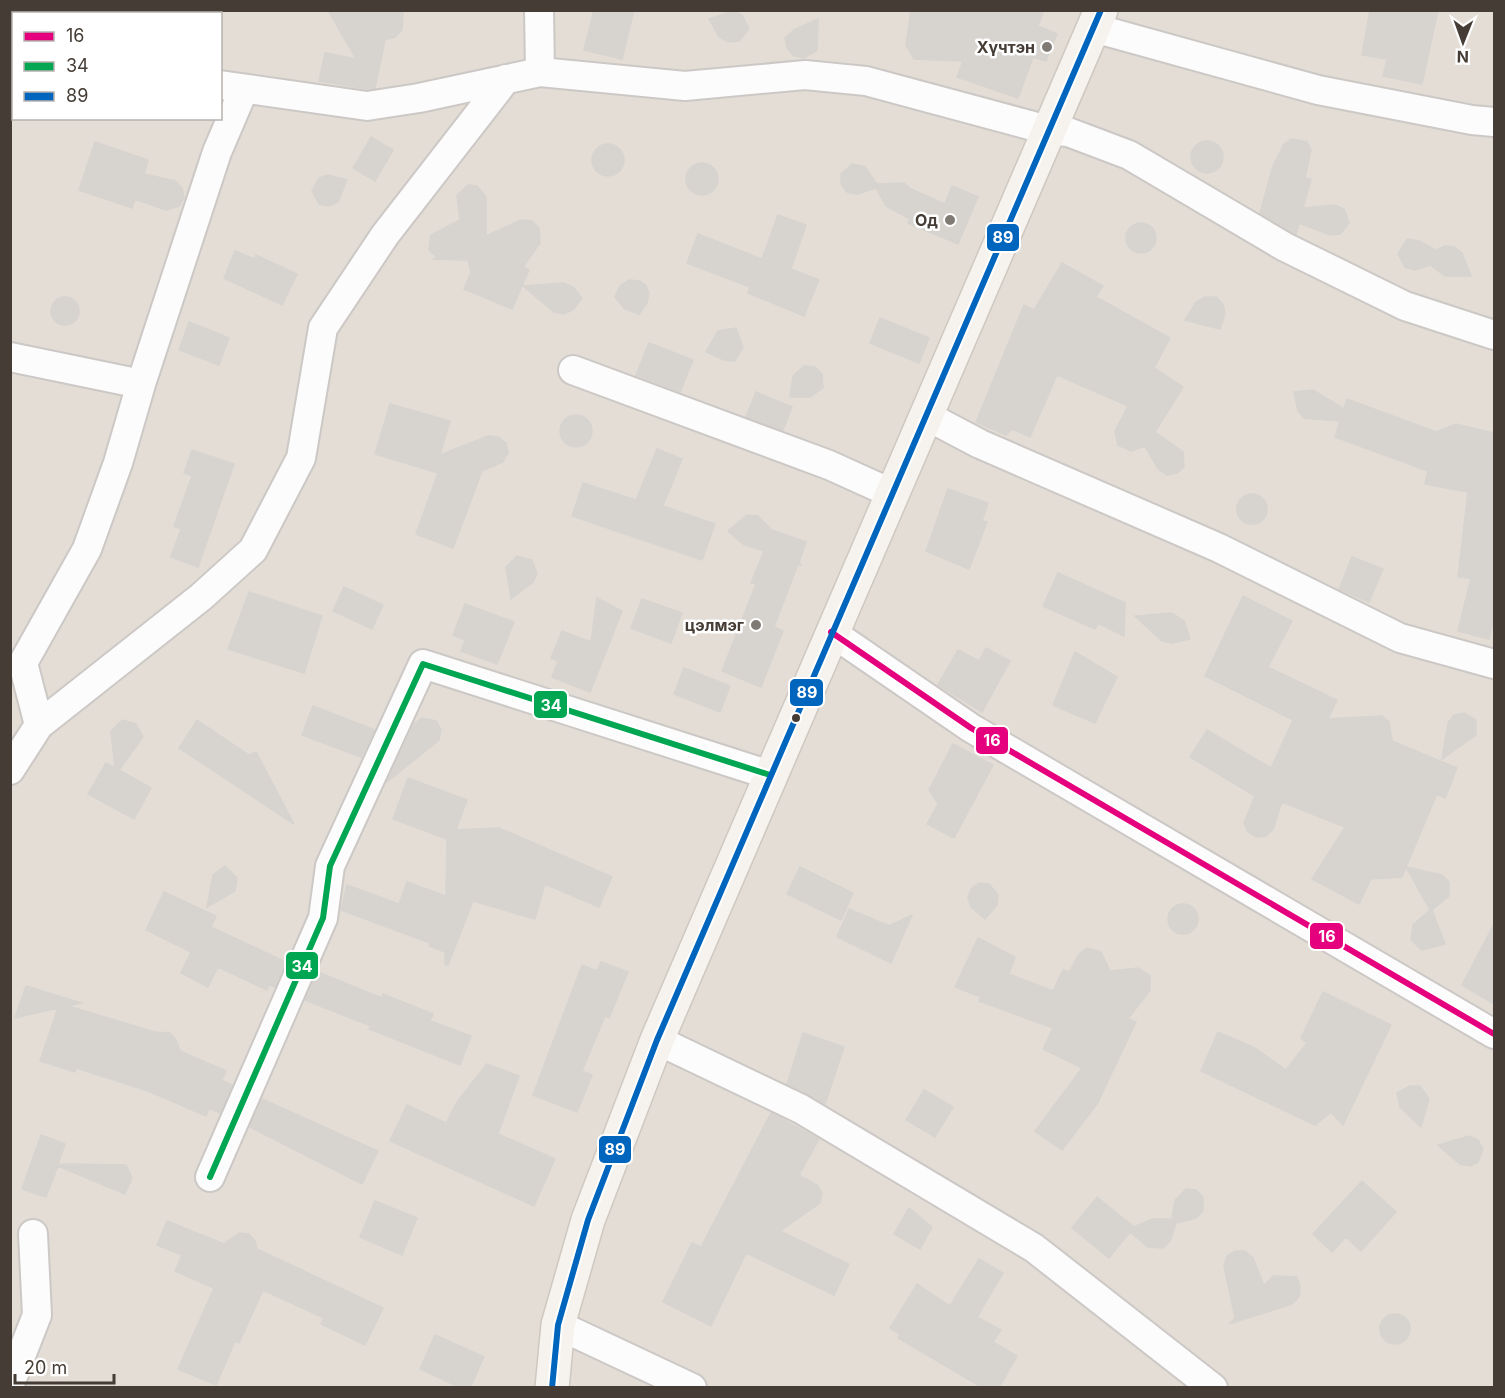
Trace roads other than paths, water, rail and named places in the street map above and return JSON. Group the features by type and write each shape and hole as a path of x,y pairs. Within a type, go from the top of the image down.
{"main road":[{"path":"552,1388 558,1325 588,1220 657,1040 1097,19"}],"street":[{"path":"539,10 540,72"},
{"path":"1097,19 1318,90 1472,120 1494,122"},
{"path":"39,725 23,663 87,549 118,463 141,384 217,152 232,87 367,106 419,98 540,72 685,86 805,75 866,81 1048,130 1068,132 1129,156 1285,247 1405,306 1494,335"},
{"path":"10,770 39,725 201,597 253,550 302,458 323,328 385,235 506,79"},
{"path":"10,357 141,384"},
{"path":"573,370 829,465 891,493"},
{"path":"925,415 980,444 1219,548 1400,638 1494,664"},
{"path":"831,633 971,728 1494,1034"},
{"path":"210,1177 323,918 330,867 423,664 770,775"},
{"path":"657,1040 801,1109 1034,1248 1213,1388"},
{"path":"10,1384 37,1315 33,1234"},
{"path":"558,1325 692,1388"}],"place":[{"name":"Хүчтэн","path":"1047,47"},
{"name":"Од","path":"950,220"},
{"name":"цэлмэг","path":"756,625"}]}
